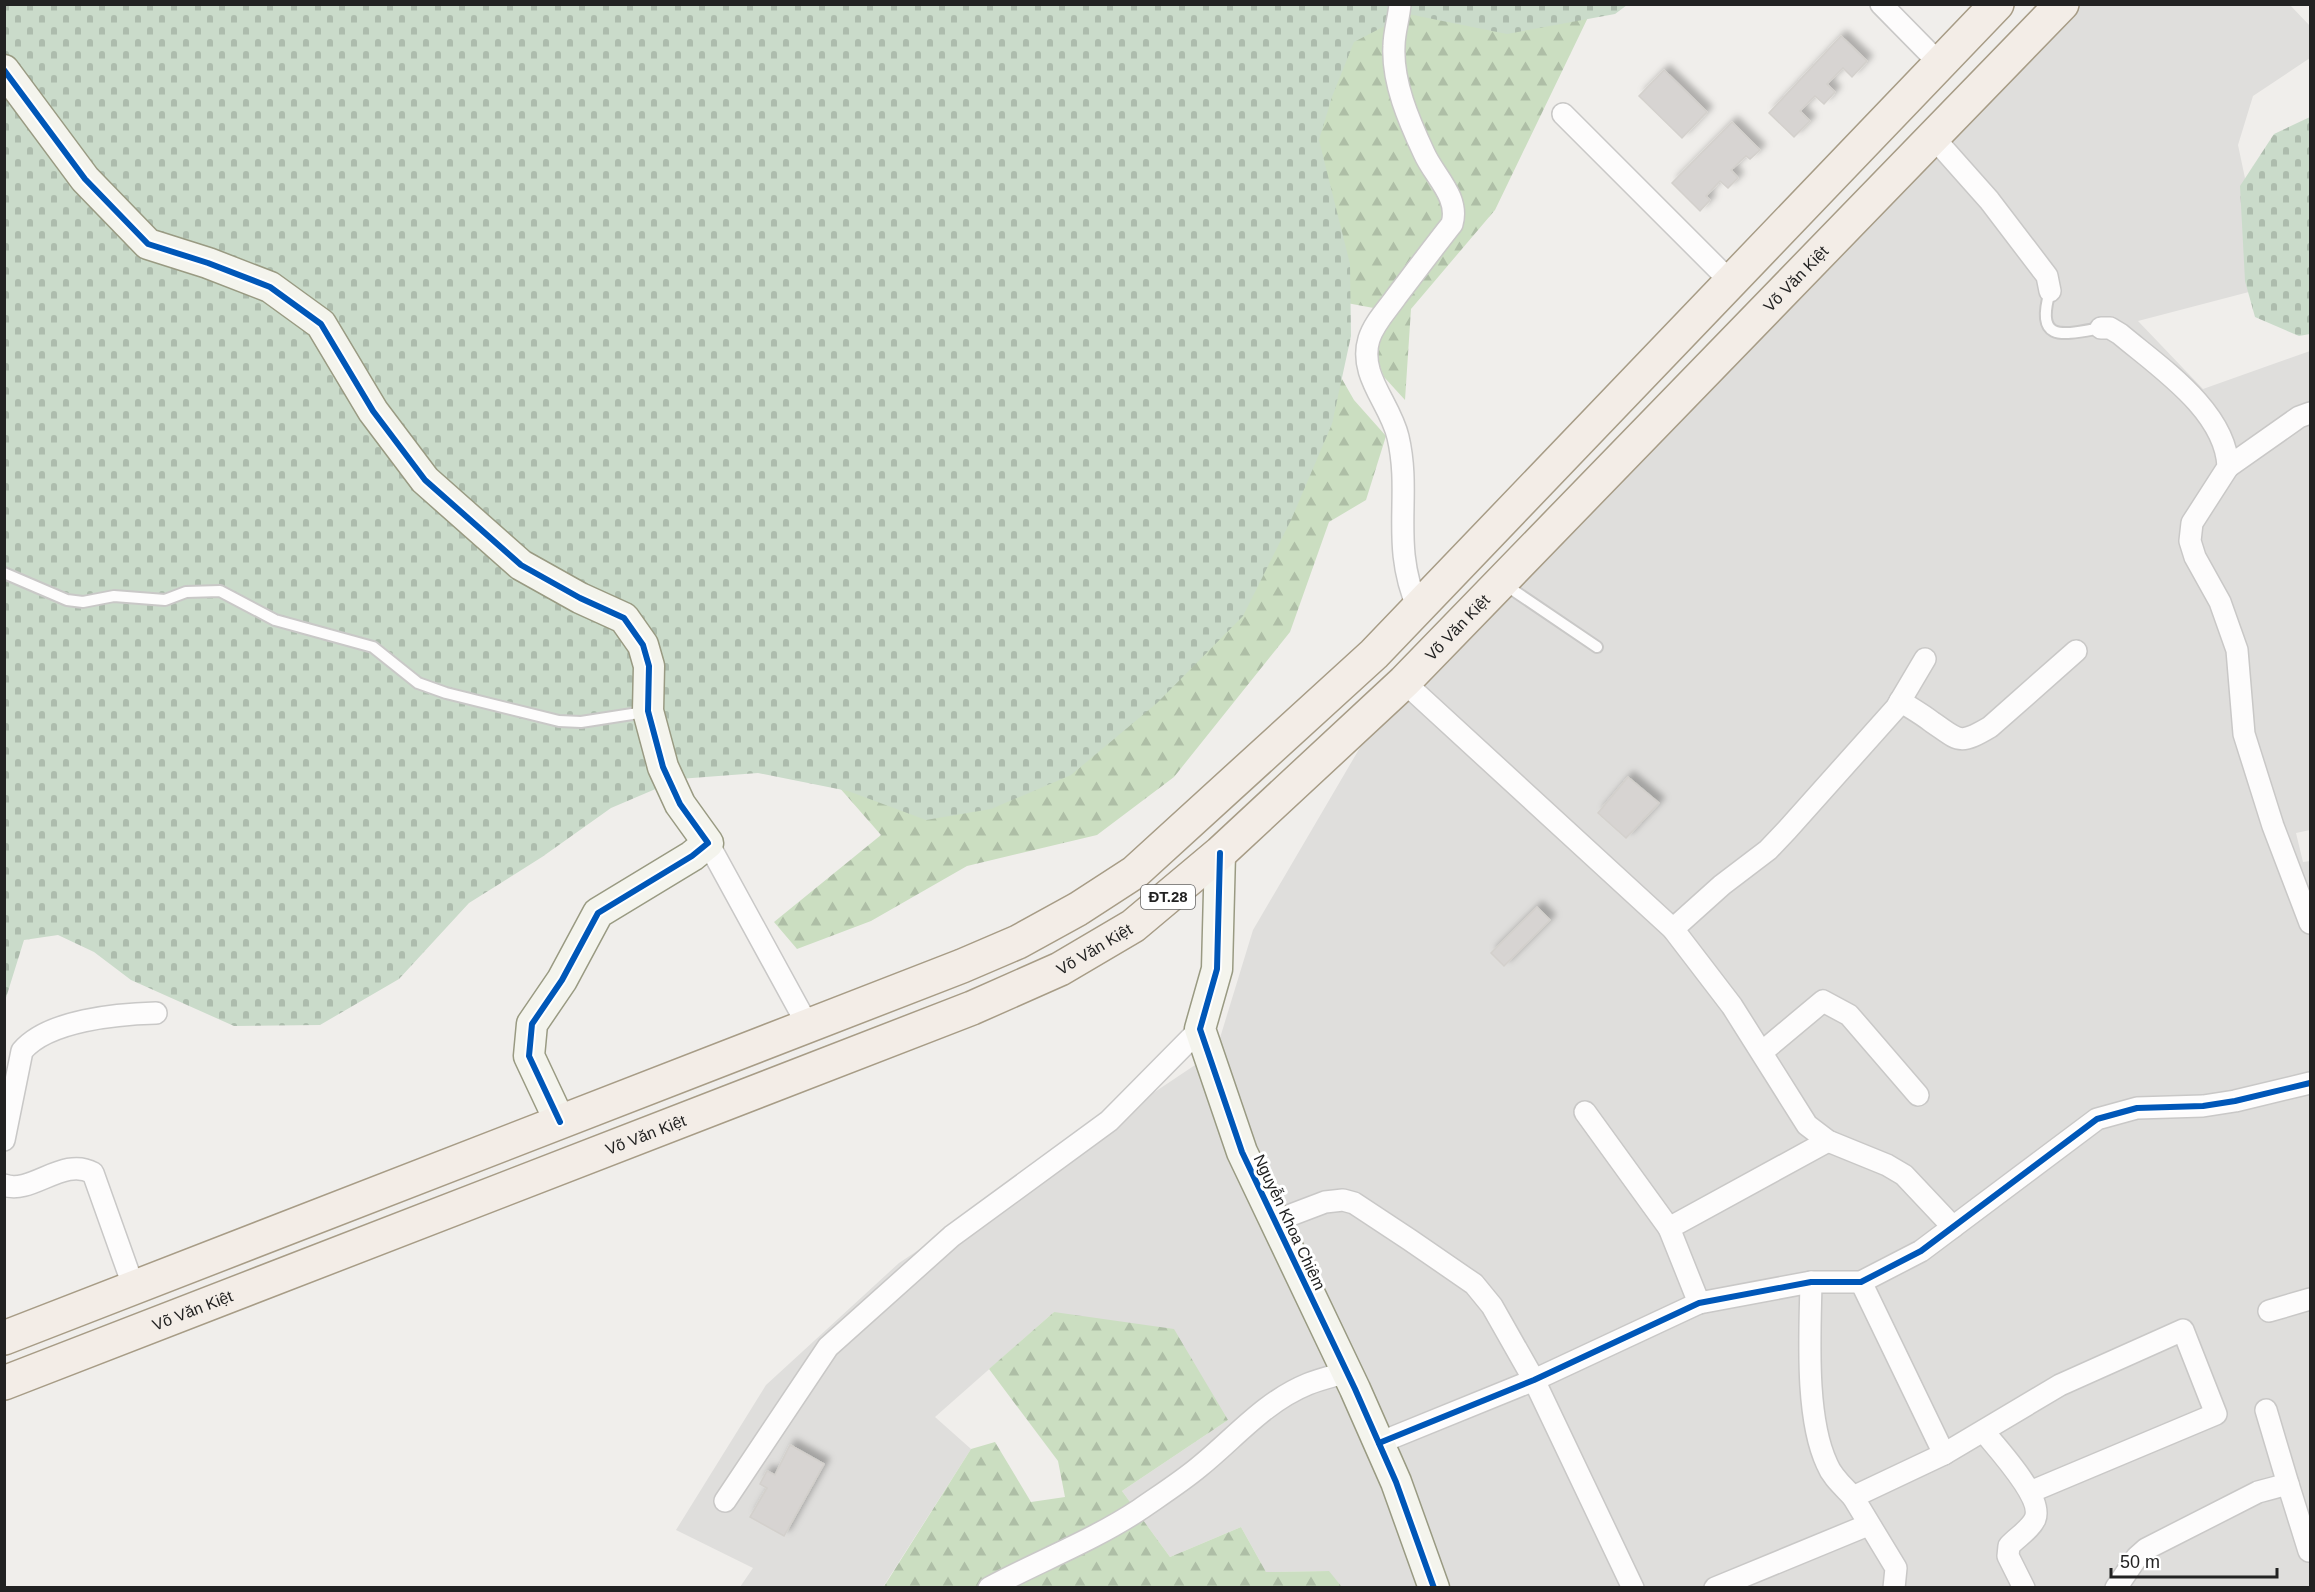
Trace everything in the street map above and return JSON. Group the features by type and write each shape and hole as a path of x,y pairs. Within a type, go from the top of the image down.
{"main road":[{"name":"ĐT.28","path":"4,1338 807,1024 962,966 1018,942 1078,909 1135,872 1374,654 1997,4"},
{"name":"Võ Văn Kiệt","path":"4,1383 972,1008 1060,969 1132,926 1220,853 1404,682 2062,4"},
{"path":"1820,188 1854,219"},
{"path":"1192,822 1220,853"},
{"path":"560,1122 574,1162"}],"street":[{"path":"1400,4 1394,44 1394,66 1425,155 1452,201 1455,214 1452,224 1374,327 1366,354 1367,367 1398,435 1401,461 1402,559 1408,585 1418,608"},
{"path":"1881,4 1940,64"},
{"path":"4,70 86,179 148,244 208,263 270,287 321,324 373,411 425,480 522,565 624,618 643,645 649,666 648,711 667,776 680,804 708,843 807,1024"},
{"path":"1563,114 1731,282"},
{"path":"1933,137 1989,200 2047,276 2050,291"},
{"path":"2101,328 2110,328 2120,334 2188,391 2224,445 2228,467"},
{"path":"2310,413 2300,417 2228,467 2192,523 2190,541 2194,557 2220,602 2237,650 2241,715 2250,754 2273,826 2310,923"},
{"path":"1900,701 1934,723 1951,738 1976,736 1990,728 2076,651"},
{"path":"1673,928 1722,885 1768,850 1900,701 1924,659"},
{"path":"1404,682 1673,928 1732,1006 1807,1125 1828,1141 1887,1165 1904,1175 1953,1227"},
{"path":"560,1122 529,1056 532,1024 562,980 598,913 692,856 708,843"},
{"path":"725,1501 828,1347 952,1236 1109,1121 1200,1029 1217,969 1220,853"},
{"path":"1761,1052 1823,1001 1849,1015 1918,1095"},
{"path":"4,1140 22,1051 29,1042 87,1020 127,1014 156,1013"},
{"name":"Nguyễn Khoa Chiêm","path":"1200,1029 1242,1152 1379,1443 1434,1587"},
{"path":"1379,1443 1534,1380 1699,1303 1810,1281 1861,1282 1921,1251 2097,1119 2137,1108 2203,1106 2235,1101 2310,1083"},
{"path":"1585,1112 1669,1228 1699,1303"},
{"path":"1669,1228 1828,1141"},
{"path":"4,1185 18,1186 68,1169 84,1168 93,1173 134,1288"},
{"path":"1275,1221 1335,1199 1354,1203 1473,1284 1492,1306 1534,1380 1633,1587"},
{"path":"1810,1281 1811,1356 1818,1436 1827,1466 1852,1497 1896,1568 1894,1587"},
{"path":"1861,1282 1944,1454"},
{"path":"2269,1311 2310,1299"},
{"path":"1852,1497 1944,1454 1984,1432 2060,1384 2183,1330 2216,1414 2030,1492"},
{"path":"989,1587 1043,1558 1090,1539 1139,1509 1198,1468 1237,1431 1283,1397 1308,1384 1347,1372"},
{"path":"2266,1410 2309,1551"},
{"path":"1984,1432 2030,1492 2036,1517 2026,1531 2009,1546 2008,1556 2024,1587"},
{"path":"2116,1587 2137,1557 2146,1549 2258,1492 2288,1484"},
{"path":"1715,1587 1868,1526"}],"lane":[{"path":"2050,291 2043,313 2045,322 2051,328 2066,334 2101,328"},
{"path":"4,573 67,600 83,602 114,596 165,600 186,592 220,591 275,620 373,647 418,683 446,693 532,716 581,722 648,711"},
{"path":"1501,582 1597,647"}],"shaded area":[{"path":"2072,5 2290,5 2310,26 2310,58 2253,96 2238,145 2268,287 2138,321 2203,389 2310,351 2310,830 2296,833 2303,862 2310,861 2310,1587 1342,1587 1328,1571 1266,1572 1241,1527 1170,1557 1122,1491 1228,1420 1054,1312 935,1417 971,1449 883,1587 740,1587 753,1568 676,1530 766,1385 899,1263 1216,1051 1253,930 1365,739"}],"green space":[{"path":"5,5 1627,5 1615,14 1507,34 1408,14 1354,42 1332,97 1319,140 1350,264 1351,336 1332,424 1291,520 1243,616 1157,703 1071,775 991,809 926,820 848,791 758,773 679,779 611,808 542,857 469,903 399,979 320,1025 234,1026 131,980 94,952 58,935 24,940 5,1001"},
{"path":"1349,5 1594,5 1495,210 1411,309 1405,400 1384,377 1368,336 1379,309 1336,301 1319,339 1354,400 1386,436 1366,500 1329,522 1290,632 1174,777 1097,835 967,866 871,921 797,949 774,922 881,835 831,778"},
{"path":"2310,117 2310,334 2299,336 2255,317 2245,281 2240,186 2274,134"},
{"path":"1054,1312 1174,1329 1228,1420 1122,1491 1170,1557 1241,1527 1266,1572 1329,1571 1342,1587 883,1588 971,1449 995,1442 1031,1502 1065,1497 1058,1461 989,1369"}],"building":[{"path":"1841,36 1867,61 1852,77 1843,68 1827,84 1835,92 1824,104 1815,96 1800,111 1810,121 1794,137 1769,113"},
{"path":"1664,70 1707,112 1682,138 1639,96"},
{"path":"1732,122 1760,150 1750,159 1746,156 1731,170 1738,178 1728,188 1720,181 1706,196 1710,200 1700,211 1672,183"},
{"path":"1628,777 1659,803 1626,838 1598,813"},
{"path":"1537,907 1550,920 1504,966 1491,953"},
{"path":"790,1445 824,1464 784,1536 750,1517 767,1488 760,1484 767,1471 775,1475"}],"cycle path":[{"path":"4,70 85,179 148,244 208,263 270,287 321,324 373,411 425,480 521,565 580,598 624,618 643,645 649,666 648,711 663,767 680,804 708,843 692,856 598,913 562,980 532,1024 529,1056 560,1122"},
{"path":"1220,853 1217,969 1200,1029 1242,1152 1355,1389 1396,1482 1434,1588"},
{"path":"1379,1443 1534,1380 1699,1303 1811,1282 1861,1282 1921,1251 2097,1119 2137,1108 2203,1106 2235,1101 2310,1083"}]}
